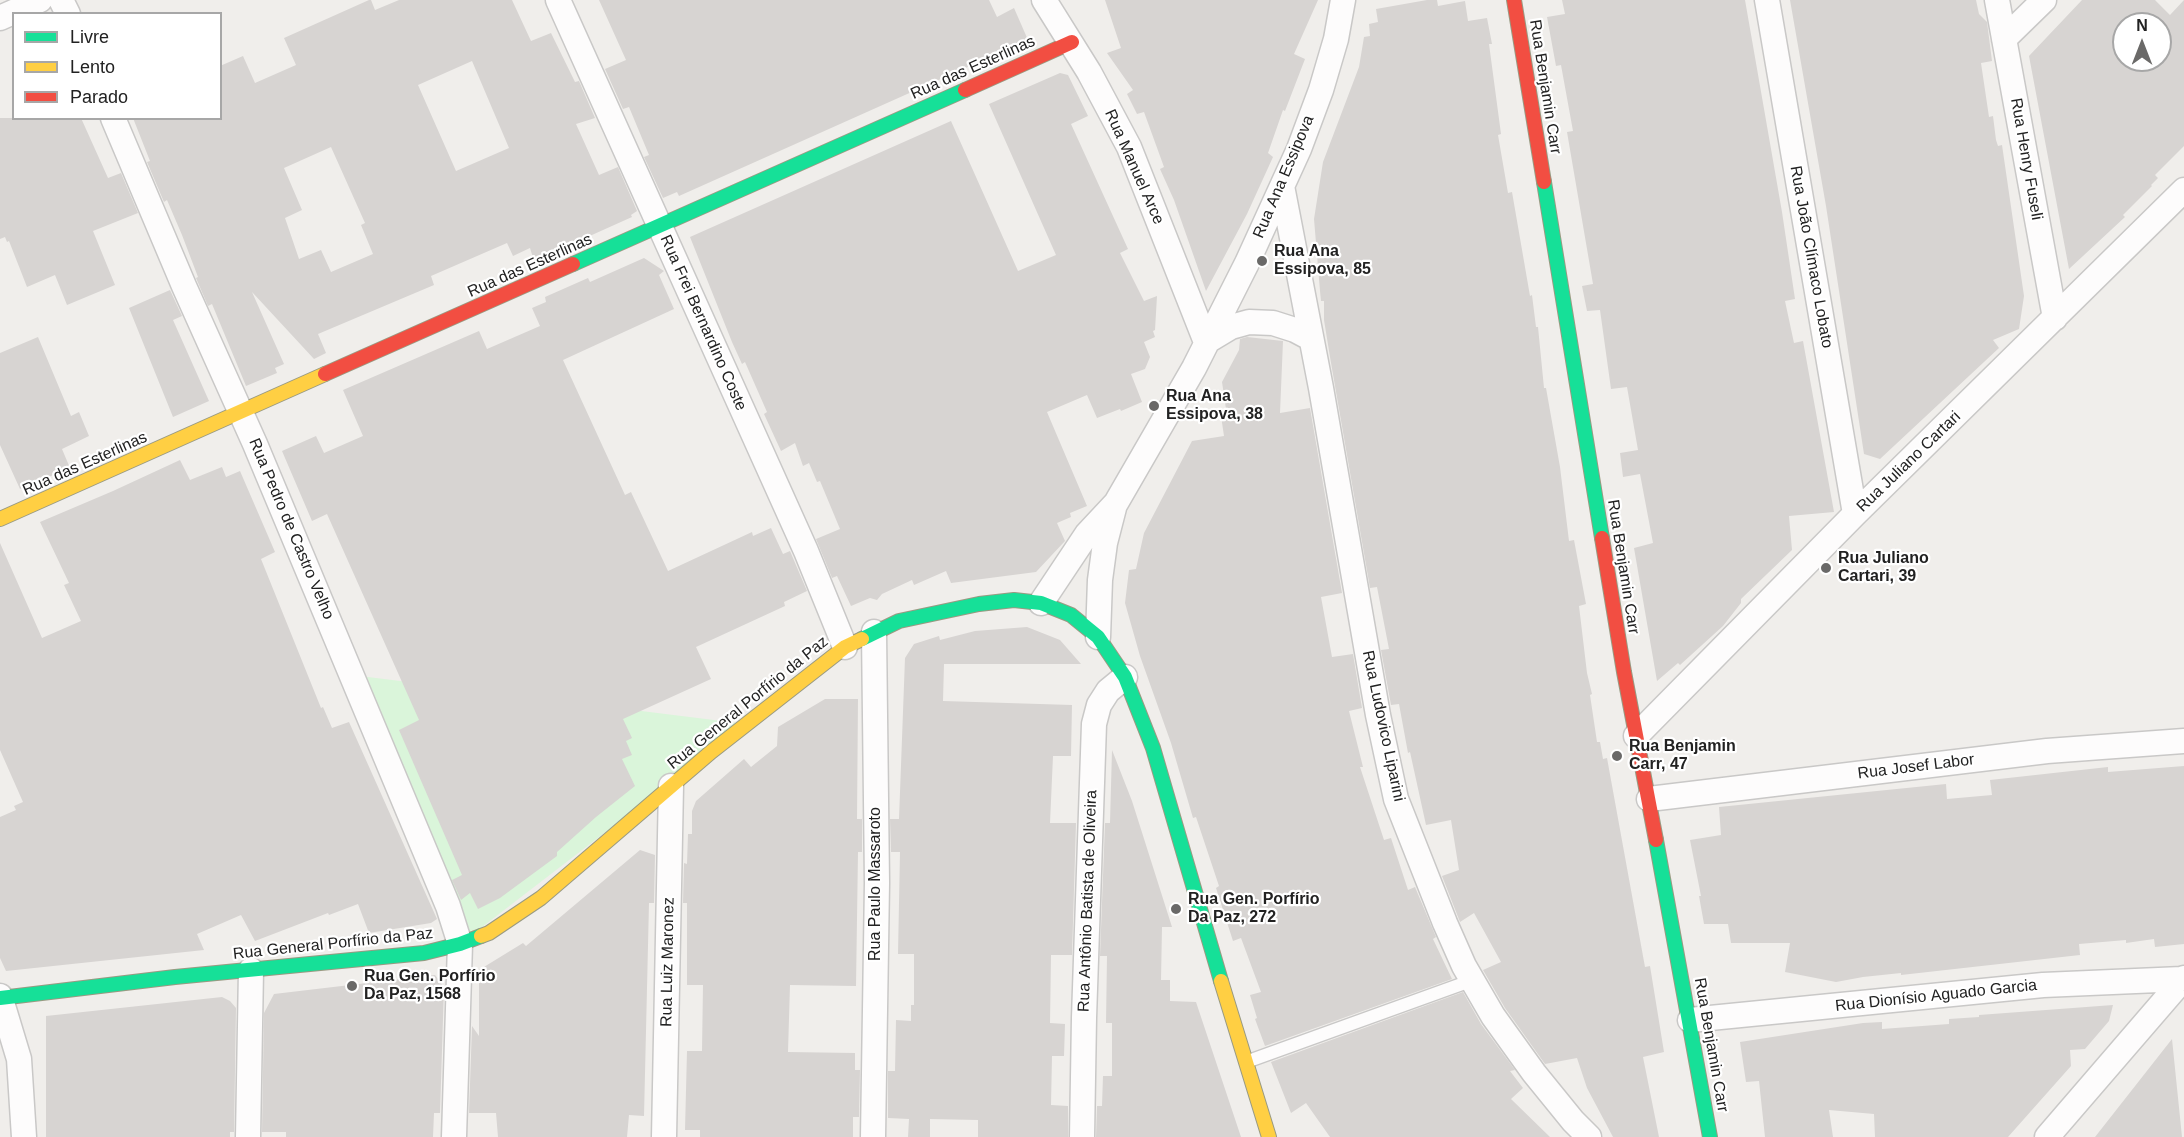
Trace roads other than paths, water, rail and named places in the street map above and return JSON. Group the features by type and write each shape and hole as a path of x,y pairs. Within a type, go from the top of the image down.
{"street":[{"path":"13,12 40,0"},
{"name":"Rua Frei Bernardino Coste","path":"558,0 806,551 845,647"},
{"name":"Rua Manuel Arce","path":"1044,0 1072,42 1129,147 1206,342"},
{"name":"Rua Ana Essipova","path":"1041,603 1088,534 1116,503 1194,368 1247,263 1299,149 1321,90 1336,39 1342,0"},
{"name":"Rua Benjamin Carr","path":"1514,0 1624,672 1710,1137"},
{"name":"Rua João Clímaco Lobato","path":"1767,0 1856,514"},
{"name":"Rua Henry Fuseli","path":"1997,0 2055,318"},
{"path":"2004,39 2044,0"},
{"name":"Rua das Esterlinas","path":"0,519 1072,42"},
{"name":"Rua Pedro de Castro Velho","path":"114,120 184,286 241,412 448,906 460,944 454,1137"},
{"name":"Rua Ludovico Liparini","path":"1282,186 1323,399 1378,715 1396,799 1445,923 1493,1016 1534,1073 1589,1137"},
{"name":"Rua Juliano Cartari","path":"1636,736 1856,514 2184,190"},
{"path":"1206,342 1231,327 1249,322 1273,323 1310,338"},
{"name":"Rua Ana Essipova","path":"1098,637 1100,580 1105,543 1116,503"},
{"name":"Rua General Porfírio da Paz","path":"0,997 424,953 460,944 489,933 541,898 746,724 845,647 899,621 979,604 1014,600 1041,603 1071,615 1098,637 1125,677 1153,748 1269,1137"},
{"name":"Rua Paulo Massaroto","path":"873,1137 877,883 874,632"},
{"name":"Rua Antônio Batista de Oliveira","path":"1082,1137 1094,724 1100,705 1108,691 1125,677"},
{"name":"Rua Josef Labor","path":"1649,799 2047,751 2184,741"},
{"name":"Rua Luiz Maronez","path":"663,1137 671,786"},
{"path":"248,1137 251,970"},
{"path":"2047,1137 2183,978"},
{"name":"Rua Dionísio Aguado Garcia","path":"1690,1020 2043,986 2183,978"},
{"path":"0,997 19,1059 24,1137"}],"lane":[{"path":"1245,1062 1473,980"}],"place":[{"name":"Rua Ana Essipova, 85","path":"1262,261"},
{"name":"Rua Ana Essipova, 38","path":"1154,406"},
{"name":"Rua Juliano Cartari, 39","path":"1826,568"},
{"name":"Rua Benjamin Carr, 47","path":"1617,756"},
{"name":"Rua Gen. Porfírio Da Paz, 272","path":"1176,909"},
{"name":"Rua Gen. Porfírio Da Paz, 1568","path":"352,986"}]}
